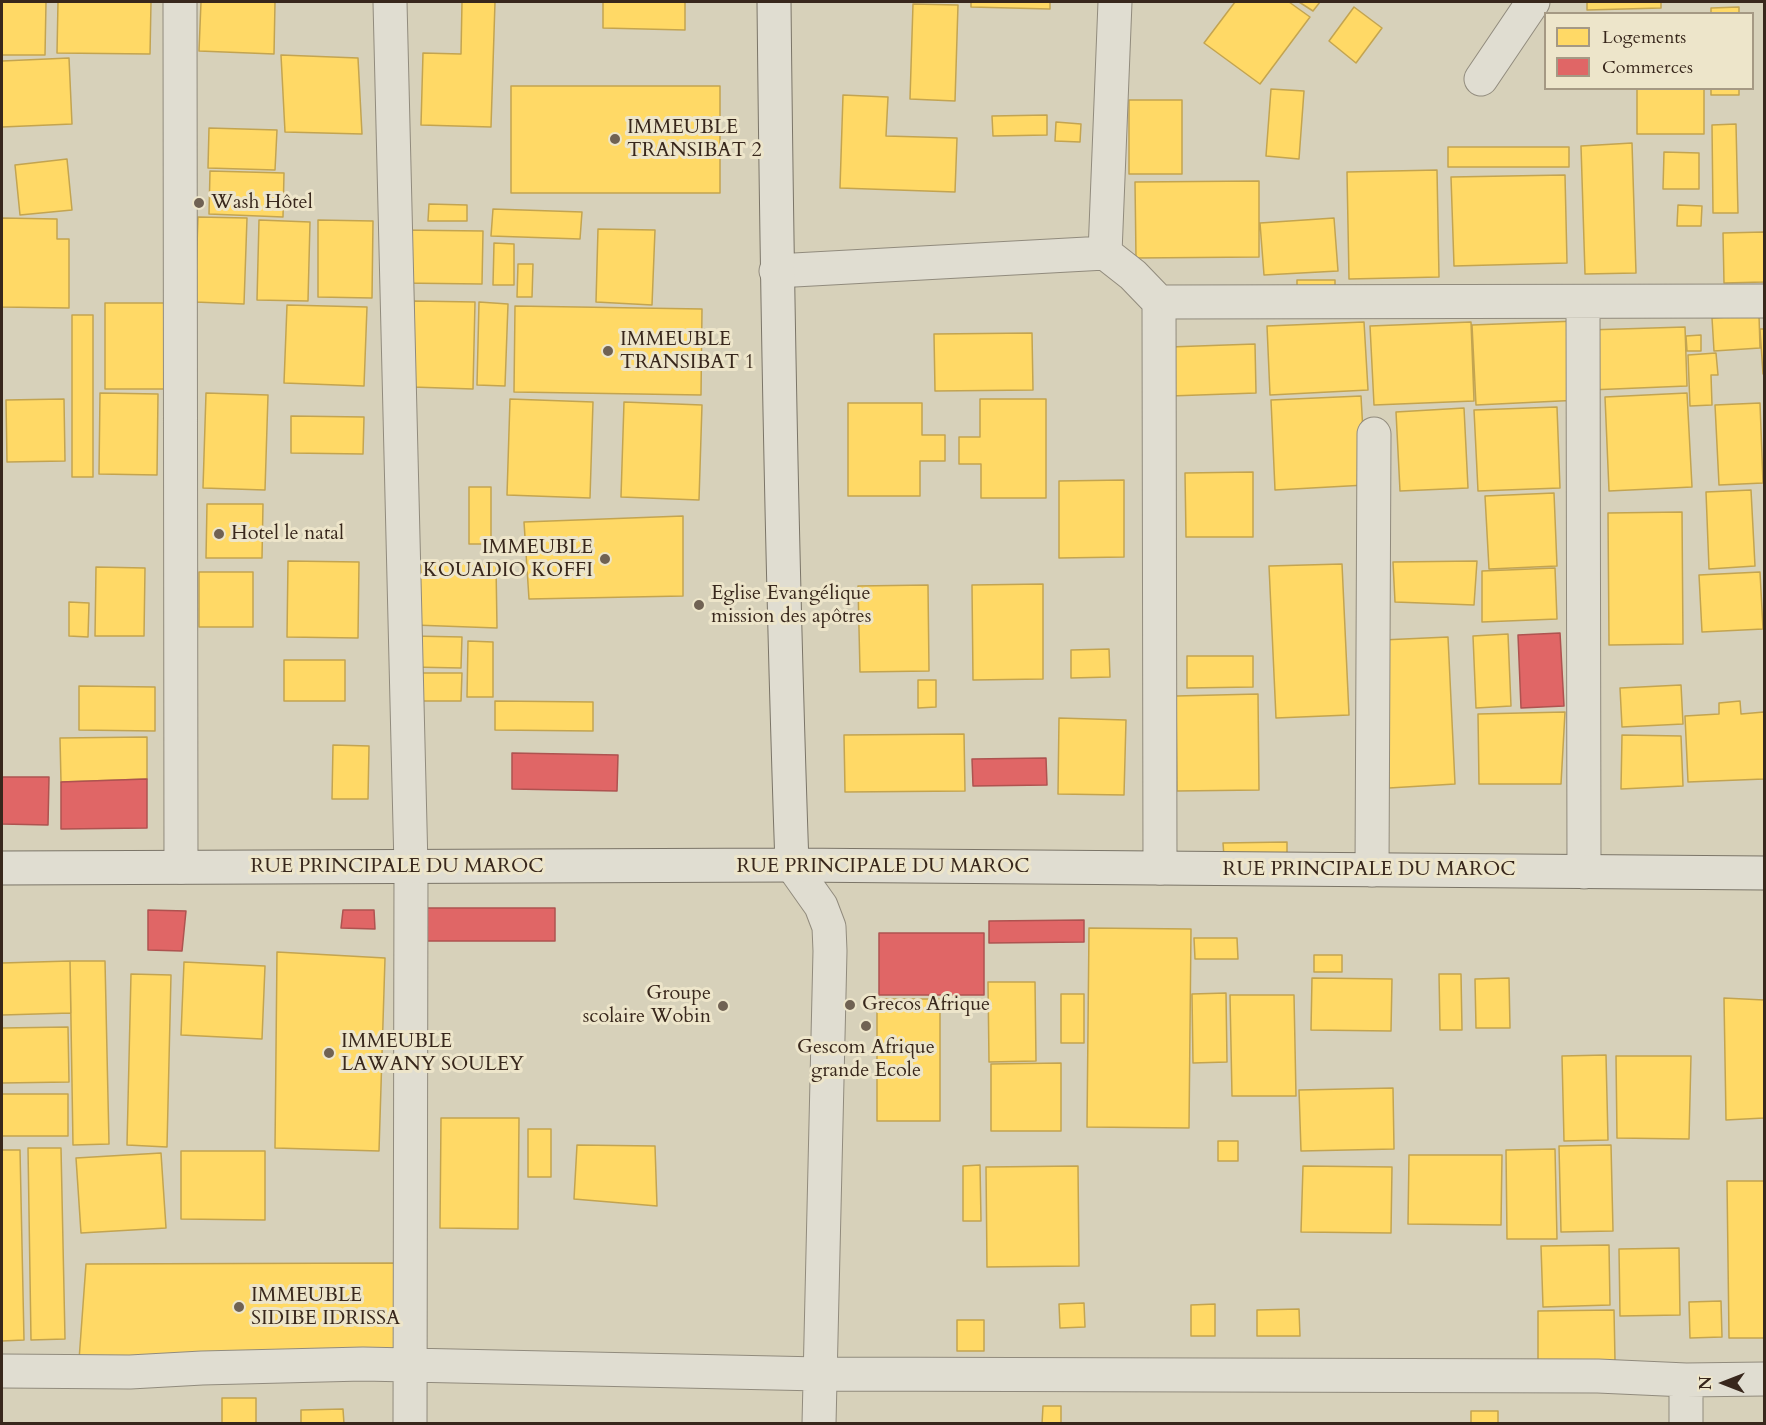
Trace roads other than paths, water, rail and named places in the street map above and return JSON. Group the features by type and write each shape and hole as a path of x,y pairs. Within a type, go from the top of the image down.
{"street":[{"path":"180,2 181,867"},
{"path":"390,2 411,867 410,1424"},
{"path":"774,2 776,271 784,640 792,865 821,906 829,935 819,1424"},
{"path":"1105,253 1115,2"},
{"path":"1480,79 1533,2"},
{"path":"776,271 1105,253 1133,275 1159,302 1160,868"},
{"path":"1159,302 1764,301"},
{"path":"1583,302 1584,872"},
{"path":"1372,870 1374,434"},
{"name":"RUE PRINCIPALE DU MAROC","path":"2,868 792,865 1764,873"},
{"path":"2,1371 130,1372 202,1368 411,1365 820,1374 1598,1376 1686,1380 1764,1380"},
{"path":"1686,1380 1686,1424"}],"place":[{"name":"IMMEUBLE TRANSIBAT 2","path":"615,139"},
{"name":"Wash Hôtel","path":"199,203"},
{"name":"IMMEUBLE TRANSIBAT 1","path":"608,351"},
{"name":"Hotel le natal","path":"219,534"},
{"name":"IMMEUBLE KOUADIO KOFFI","path":"605,559"},
{"name":"Eglise Evangélique mission des apôtres","path":"699,605"},
{"name":"Grecos Afrique","path":"850,1005"},
{"name":"Groupe scolaire Wobin","path":"723,1006"},
{"name":"Gescom Afrique grande Ecole","path":"866,1026"},
{"name":"IMMEUBLE LAWANY SOULEY","path":"329,1053"},
{"name":"IMMEUBLE SIDIBE IDRISSA","path":"239,1307"}]}
